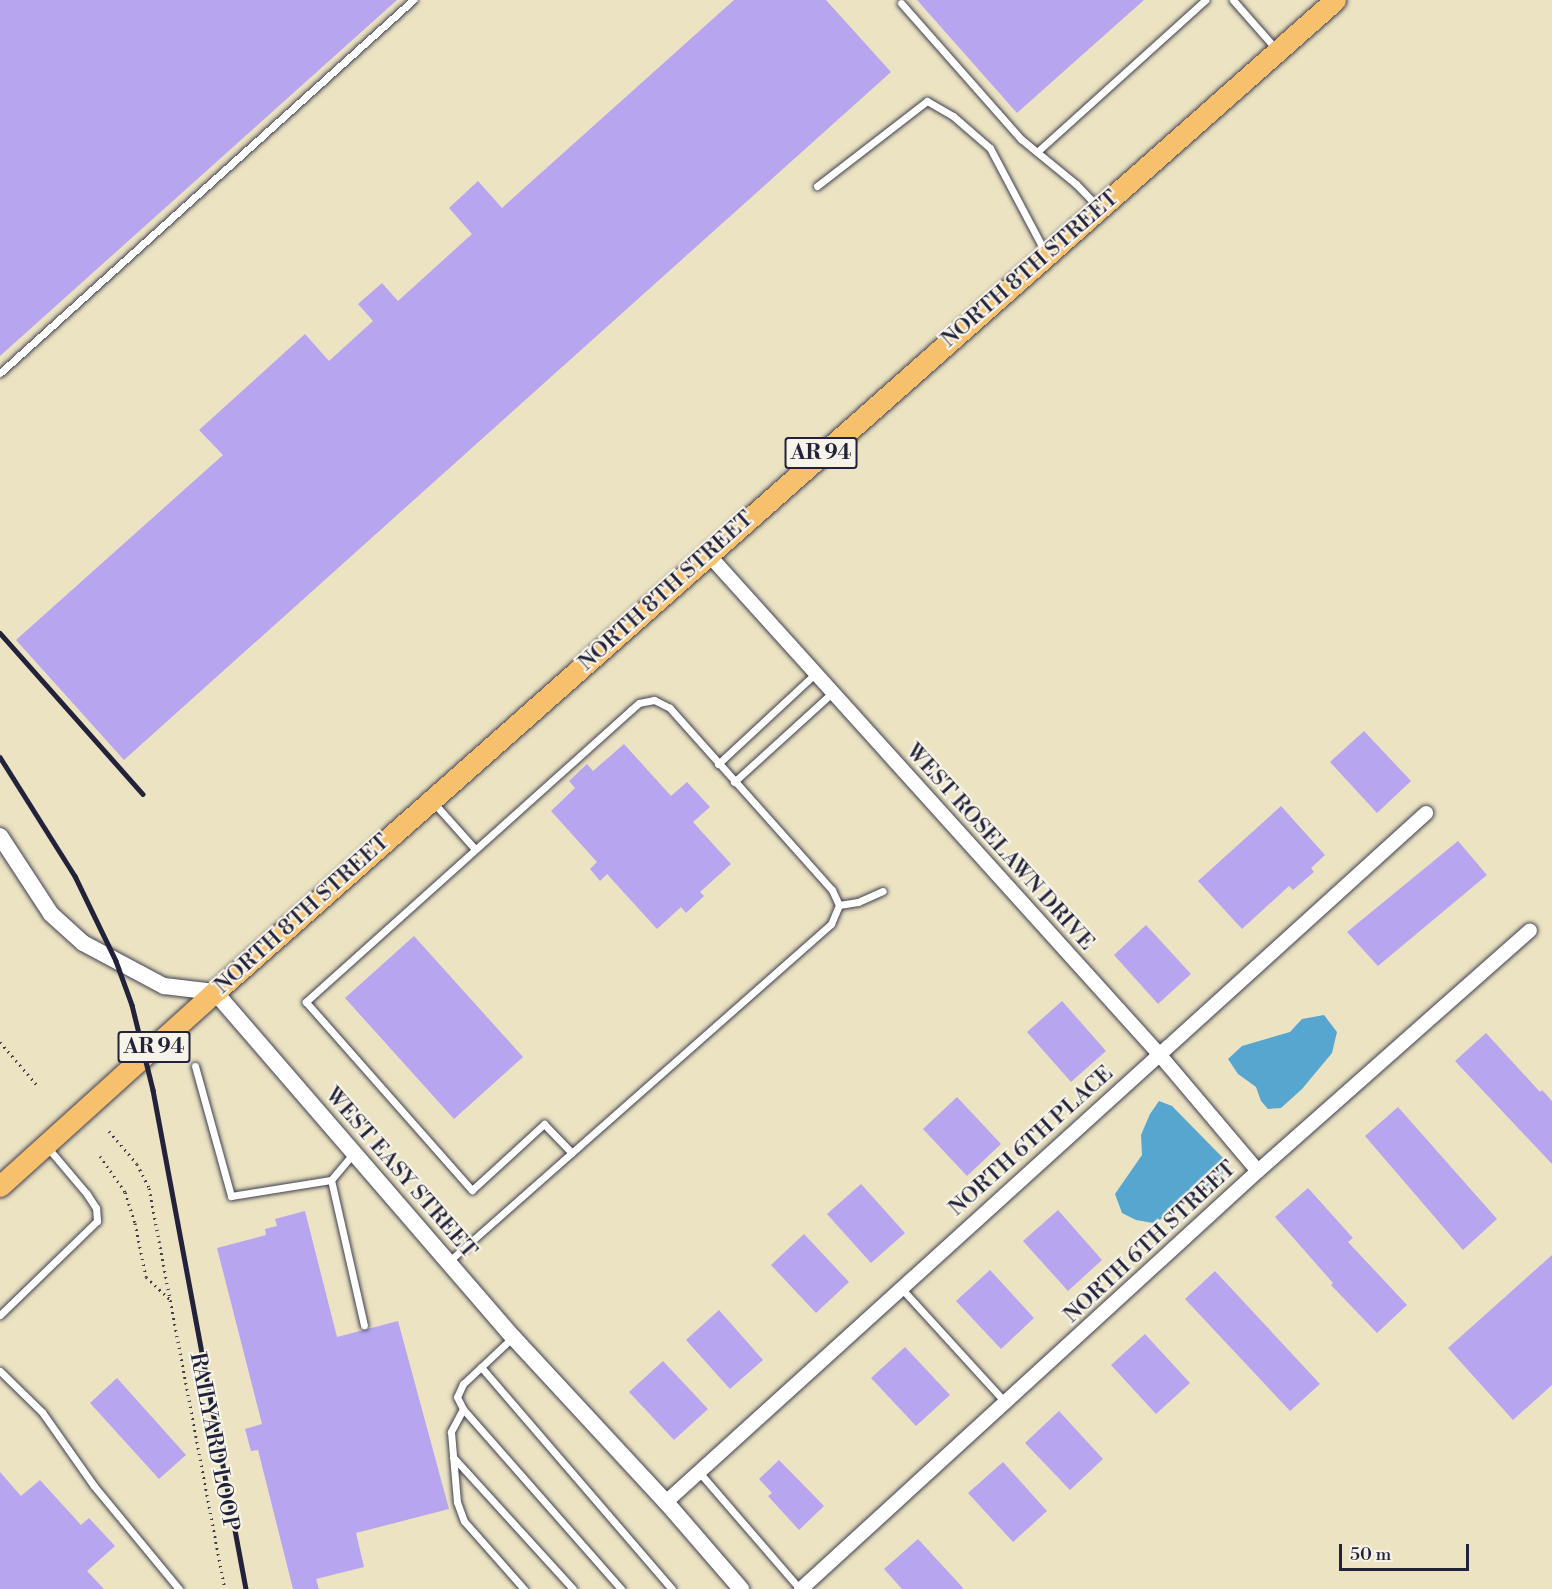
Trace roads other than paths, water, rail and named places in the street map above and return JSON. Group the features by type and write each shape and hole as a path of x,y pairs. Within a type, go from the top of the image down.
{"main road":[{"name":"NORTH 8TH STREET","path":"0,1186 431,800 1335,0"}],"street":[{"name":"WEST ROSELAWN DRIVE","path":"708,554 1159,1054 1258,1171"},
{"name":"NORTH 6TH PLACE","path":"666,1502 1426,813"},
{"path":"0,836 51,914 83,943 164,986 215,992"},
{"name":"NORTH 6TH STREET","path":"801,1589 1258,1171 1530,930"},
{"name":"WEST EASY STREET","path":"215,992 513,1337 666,1502 741,1589"}],"lane":[{"path":"0,373 413,0"},
{"path":"1037,152 1205,0"},
{"path":"1233,0 1278,51"},
{"path":"901,3 992,106 1037,152 1076,184 1100,208"},
{"path":"817,186 927,100 952,116 990,148 1046,254"},
{"path":"718,764 816,673"},
{"path":"734,782 833,692"},
{"path":"448,1262 572,1153 831,924 839,905 832,890 670,708 654,700 639,703 306,1002 472,1190 544,1124 572,1153"},
{"path":"431,800 475,849"},
{"path":"839,905 858,902 883,891"},
{"path":"195,1066 231,1196 331,1180 354,1153"},
{"path":"0,1315 98,1221 96,1208 87,1194 45,1145"},
{"path":"331,1180 364,1325"},
{"path":"901,1288 1006,1403"},
{"path":"513,1337 463,1384 457,1397 463,1409 621,1589"},
{"path":"481,1367 672,1589"},
{"path":"0,1371 42,1412 93,1486 179,1589"},
{"path":"463,1409 451,1432 457,1502 464,1521 525,1589"},
{"path":"453,1457 573,1589"},
{"path":"699,1472 801,1589"}],"water":[{"path":"1324,1015 1337,1032 1332,1053 1302,1089 1281,1108 1268,1109 1261,1101 1256,1087 1238,1074 1228,1059 1242,1046 1290,1032 1302,1019"},
{"path":"1159,1101 1172,1106 1224,1159 1222,1180 1206,1187 1179,1210 1153,1223 1136,1220 1122,1213 1115,1194 1142,1155 1141,1135 1150,1114"}],"railway":[{"path":"0,633 143,794"},
{"path":"0,757 75,876 116,961 132,1005 153,1090 246,1589"}]}
